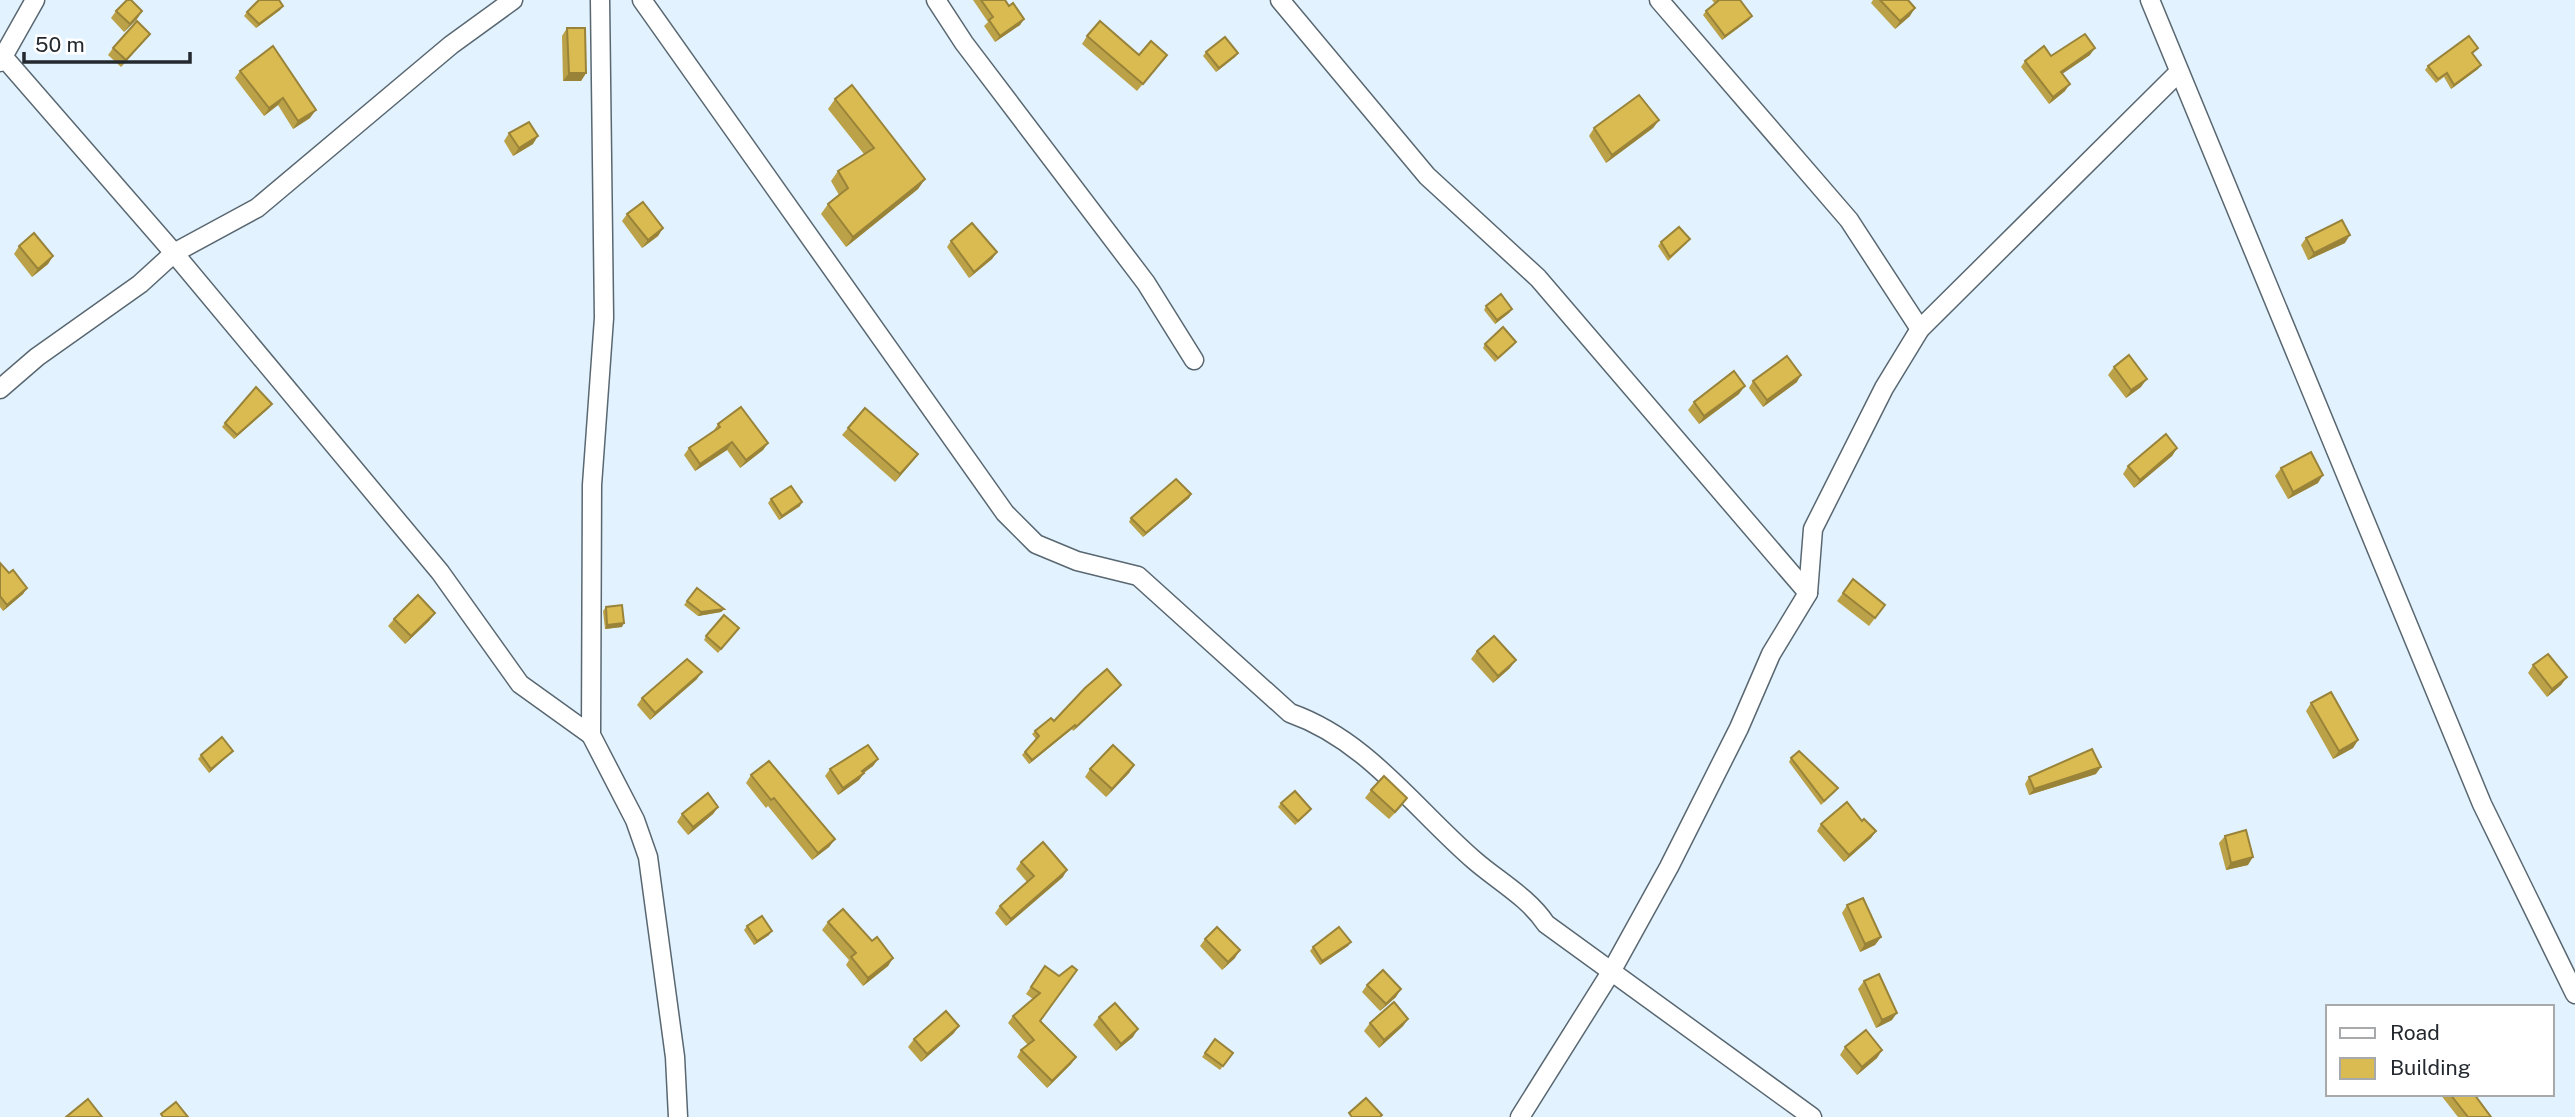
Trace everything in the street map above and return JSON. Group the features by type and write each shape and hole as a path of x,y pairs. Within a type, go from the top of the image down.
{"street":[{"path":"35,0 1,57 174,253 440,572 520,684 591,735 635,820 648,857 675,1057 678,1117"},
{"path":"0,388 37,358 141,284 174,253 257,208 452,45 513,0"},
{"path":"591,735 592,485 604,318 600,0"},
{"path":"642,0 1005,513 1037,544 1076,561 1138,576 1290,713 1314,722 1373,761 1473,859 1536,909 1545,924 1812,1117"},
{"path":"936,0 964,43 1146,283 1194,360"},
{"path":"1280,0 1427,176 1538,278 1808,593"},
{"path":"1659,0 1849,220 1920,329"},
{"path":"2150,0 2482,804 2575,994"},
{"path":"1520,1117 1611,972 1669,867 1740,728 1771,654 1808,593 1813,529 1884,388 1920,329 2179,72"}],"building":[{"path":"127,0 131,0 142,11 130,24 116,11"},
{"path":"259,0 279,0 283,6 259,24 247,12"},
{"path":"981,0 1005,0 1009,6 1013,3 1024,19 1000,36 989,20 993,17"},
{"path":"1718,0 1740,0 1752,16 1725,36 1706,11"},
{"path":"1880,0 1908,0 1915,8 1900,21"},
{"path":"137,21 150,34 126,60 113,48"},
{"path":"1100,21 1139,55 1151,41 1167,55 1143,84 1087,36"},
{"path":"567,28 585,28 586,73 569,73"},
{"path":"2085,34 2095,48 2061,72 2070,84 2053,97 2025,61 2044,46 2051,56"},
{"path":"2469,36 2478,48 2472,53 2481,65 2454,85 2447,73 2438,79 2428,66"},
{"path":"1225,37 1238,53 1219,68 1206,52"},
{"path":"273,46 316,110 298,121 283,98 269,108 240,71"},
{"path":"852,85 925,179 853,237 828,204 848,188 838,171 874,148 835,99"},
{"path":"1639,95 1659,120 1612,155 1594,128"},
{"path":"529,122 538,136 519,148 509,133"},
{"path":"643,202 663,228 648,240 627,214"},
{"path":"2342,220 2350,235 2314,253 2306,238"},
{"path":"972,223 997,252 974,272 951,241"},
{"path":"1679,227 1690,239 1670,257 1661,242"},
{"path":"34,233 53,256 38,269 19,246"},
{"path":"1501,294 1512,309 1497,320 1486,306"},
{"path":"1503,327 1516,342 1498,358 1485,344"},
{"path":"2129,355 2147,379 2131,390 2114,367"},
{"path":"1787,356 1801,375 1767,400 1753,381"},
{"path":"1734,371 1745,386 1704,416 1694,402"},
{"path":"256,387 272,404 237,435 225,423"},
{"path":"741,407 768,443 746,460 732,442 700,464 689,448 720,427 718,424"},
{"path":"865,408 918,454 900,474 848,428"},
{"path":"2166,434 2177,448 2140,480 2128,466"},
{"path":"2311,452 2323,475 2293,492 2281,468"},
{"path":"1176,479 1191,494 1146,533 1131,518"},
{"path":"791,486 802,502 782,516 771,499"},
{"path":"0,563 9,573 13,570 27,588 7,605 0,596"},
{"path":"1853,579 1885,605 1875,618 1843,593"},
{"path":"697,588 724,609 701,612 687,601"},
{"path":"418,595 435,613 411,636 394,619"},
{"path":"622,605 624,623 607,625 606,607"},
{"path":"724,615 739,628 721,649 706,636"},
{"path":"1494,636 1516,660 1498,676 1477,651"},
{"path":"2548,654 2567,677 2552,689 2533,665"},
{"path":"687,659 702,672 655,713 642,698"},
{"path":"1107,669 1121,685 1076,727 1075,725 1032,760 1025,752 1039,736 1035,731 1051,718 1054,721"},
{"path":"2331,692 2358,740 2339,751 2311,703"},
{"path":"222,737 233,751 211,769 201,755"},
{"path":"868,745 878,759 843,788 830,769"},
{"path":"1113,745 1134,765 1112,789 1090,769"},
{"path":"2092,749 2101,767 2034,789 2029,777"},
{"path":"1799,751 1838,788 1824,801 1791,758"},
{"path":"769,761 835,839 818,853 774,798 771,800 751,775"},
{"path":"1384,776 1407,798 1395,812 1371,790"},
{"path":"1295,791 1311,809 1298,821 1281,803"},
{"path":"708,793 718,807 693,827 682,814"},
{"path":"1847,802 1862,821 1864,819 1876,831 1849,855 1821,824"},
{"path":"2246,830 2253,857 2231,863 2225,836"},
{"path":"1043,842 1067,870 1011,919 1000,906 1034,876 1021,862"},
{"path":"1863,898 1881,937 1865,944 1847,905"},
{"path":"843,909 872,941 877,937 893,958 868,978 851,957 856,953 828,922"},
{"path":"762,916 772,931 757,941 747,926"},
{"path":"1217,927 1240,950 1228,962 1205,939"},
{"path":"1339,927 1351,942 1322,961 1313,947"},
{"path":"1045,966 1059,976 1072,966 1077,970 1040,1021 1076,1057 1052,1081 1021,1050 1034,1040 1013,1016 1040,993 1031,987"},
{"path":"1383,970 1401,989 1386,1004 1367,985"},
{"path":"1879,974 1897,1013 1882,1020 1864,981"},
{"path":"1394,1002 1408,1019 1384,1040 1370,1023"},
{"path":"1115,1003 1138,1029 1121,1044 1099,1017"},
{"path":"946,1011 959,1026 927,1054 914,1039"},
{"path":"1866,1030 1882,1050 1862,1067 1845,1047"},
{"path":"1215,1039 1233,1053 1223,1066 1205,1053"},
{"path":"2452,1096 2475,1096 2491,1117 2468,1117"},
{"path":"1366,1098 1382,1115 1352,1117 1349,1113"},
{"path":"88,1099 102,1117 66,1117"},
{"path":"176,1102 188,1117 163,1117 161,1114"}]}
